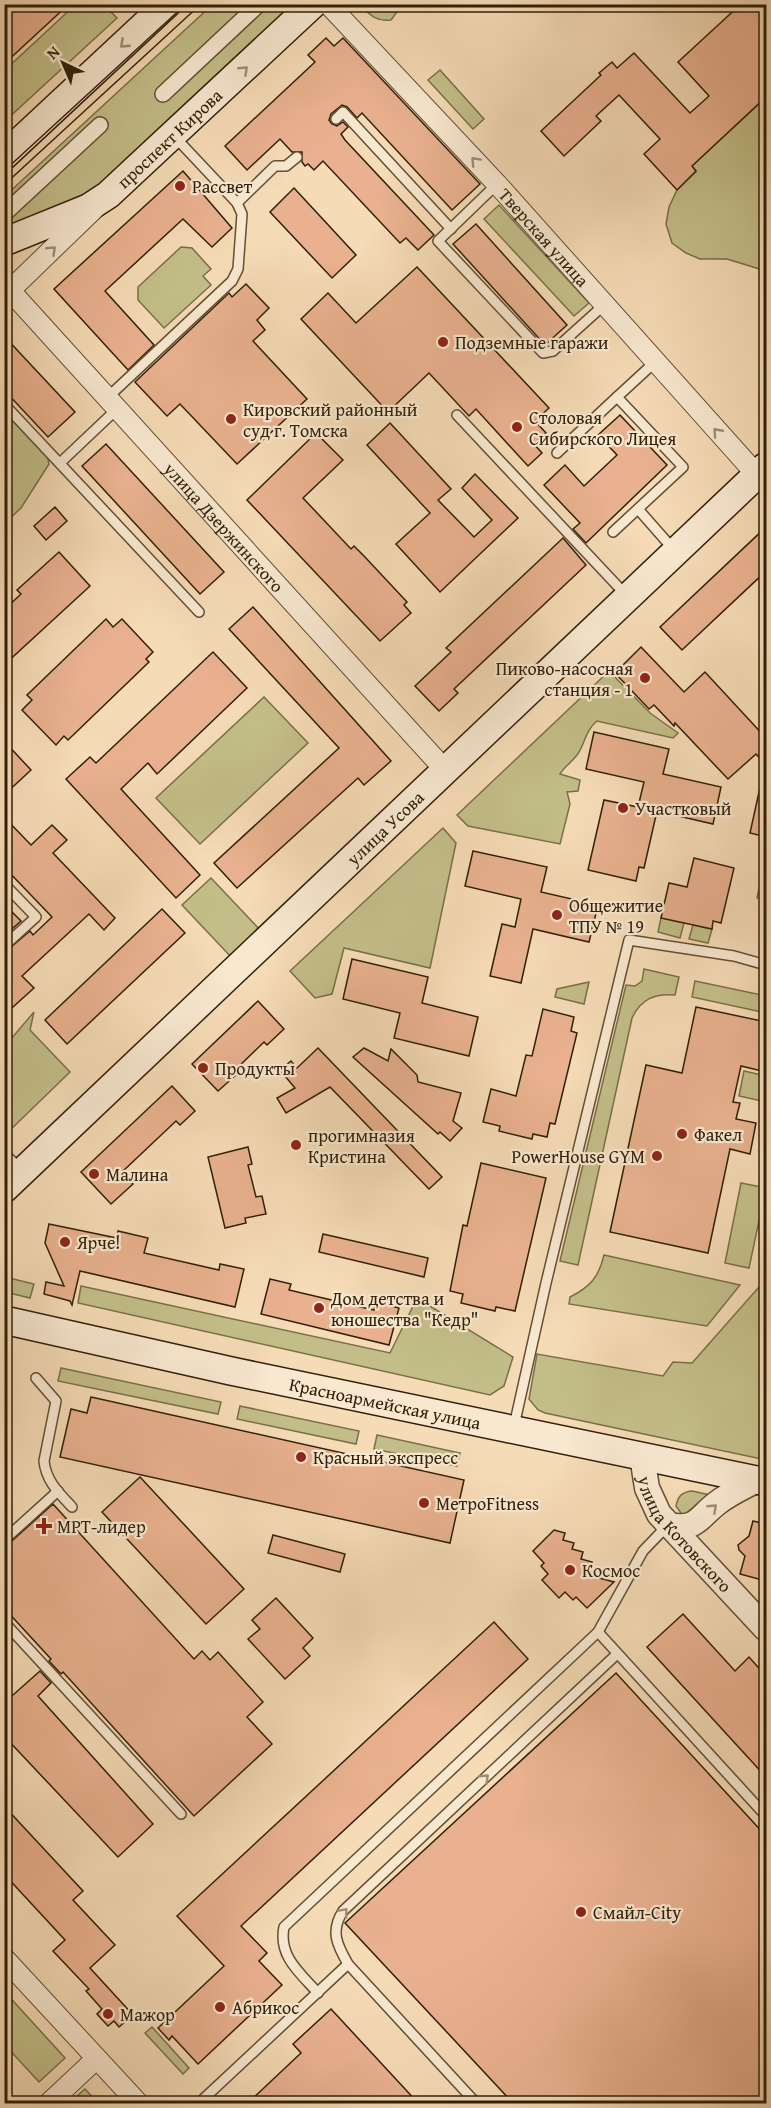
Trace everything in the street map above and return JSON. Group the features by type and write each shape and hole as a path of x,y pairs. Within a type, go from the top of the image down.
{"main road":[{"path":"4,156 167,4"},
{"name":"проспект Кирова","path":"4,242 88,208 108,195 313,4"},
{"name":"улица Усова","path":"11,1171 445,770 762,471"},
{"name":"Красноармейская улица","path":"4,1320 231,1371 762,1481"}],"street":[{"path":"163,94 259,4"},
{"name":"Тверская улица","path":"328,4 497,184 655,362 762,471"},
{"path":"4,214 100,125"},
{"path":"6,290 108,195"},
{"name":"улица Дзержинского","path":"6,290 112,403 445,770"},
{"name":"улица Котовского","path":"642,1456 652,1501 668,1525 766,1629"},
{"path":"668,1525 683,1527 693,1524 703,1519 717,1503 762,1481"},
{"path":"4,1958 139,2103"},
{"path":"48,2103 96,2059"}],"lane":[{"path":"336,119 343,112 451,228"},
{"path":"60,462 112,403 232,281 238,269 242,214 237,203 173,135"},
{"path":"237,203 275,166 286,166 297,157"},
{"path":"497,184 438,241 543,354 553,351 604,305"},
{"path":"557,453 655,362"},
{"path":"613,532 683,467 617,397"},
{"path":"4,404 199,612"},
{"path":"457,415 628,597"},
{"path":"638,509 676,551"},
{"path":"4,884 36,916 4,946"},
{"path":"514,1428 546,1283 629,940 734,956 766,965"},
{"path":"36,1378 56,1401 44,1461 50,1482 72,1507"},
{"path":"4,1540 58,1491"},
{"path":"318,1993 289,1961 283,1944 284,1928 598,1632 643,1551 668,1525"},
{"path":"4,1622 181,1814"},
{"path":"598,1632 766,1816"},
{"path":"477,2103 348,1964 336,1944 337,1920 343,1911 617,1654"},
{"path":"198,2103 348,1964"}],"shaded area":[{"path":"76,4 104,5 117,18 5,121 5,70"},
{"path":"212,5 297,5 102,187 5,229 5,196"},
{"path":"360,5 402,5 391,20 381,20"},
{"path":"440,70 484,119 473,129 428,80"},
{"path":"766,97 766,271 727,259 700,259 686,253 672,243 666,224 669,207 677,190 696,172 692,166"},
{"path":"499,205 589,303 574,316 484,219"},
{"path":"181,247 192,248 211,269 203,276 211,285 164,328 138,300 138,287"},
{"path":"5,412 47,455 49,464 21,508 5,523"},
{"path":"609,671 650,713 678,733 673,738 597,721 590,729 580,751 560,774 580,780 578,791 567,792 570,804 560,844 468,826 457,815"},
{"path":"264,697 308,743 200,844 156,798"},
{"path":"443,828 456,843 430,968 344,948 332,994 315,998 290,971"},
{"path":"766,856 766,900 757,898"},
{"path":"211,878 261,931 232,958 182,905"},
{"path":"661,918 684,923 680,938 658,932"},
{"path":"693,925 712,929 708,943 689,939"},
{"path":"644,969 679,977 675,995 661,995 649,999 640,1006 632,1018 578,1265 560,1261 626,985 635,986 642,981"},
{"path":"695,981 766,996 766,1013 692,997"},
{"path":"589,982 584,1004 555,997 557,989"},
{"path":"34,1012 30,1030 70,1072 5,1135 5,1046"},
{"path":"744,1071 766,1076 766,1102 739,1096"},
{"path":"741,1183 766,1188 749,1268 725,1263"},
{"path":"604,1255 740,1285 707,1326 569,1304 570,1297 593,1280"},
{"path":"5,1277 34,1284 30,1298 5,1292"},
{"path":"766,1279 766,1460 545,1413 538,1410 529,1399 537,1354 663,1376 673,1362 692,1363"},
{"path":"81,1286 390,1353 417,1298 513,1357 504,1386 490,1395 78,1303"},
{"path":"61,1368 221,1402 218,1414 58,1381"},
{"path":"240,1406 359,1431 356,1444 237,1419"},
{"path":"377,1435 460,1453 457,1466 374,1449"},
{"path":"692,1491 715,1496 698,1515 683,1516 676,1506 679,1497"},
{"path":"5,1992 65,2058 39,2082 5,2045"},
{"path":"152,2027 189,2068 183,2074 145,2033"},
{"path":"85,2089 98,2103 69,2103"}],"building":[{"path":"21,4 69,4 4,64 4,20"},
{"path":"741,4 766,4 766,97 692,166 696,171 677,190 644,154 660,139 619,95 596,116 601,121 564,156 541,131 612,62 617,68 634,53 690,113 709,96 678,62"},
{"path":"326,38 334,46 343,38 480,184 452,210 362,113 357,118 342,105 331,114 329,120 332,124 337,126 343,122 348,127 341,134 345,140 434,235 418,250 406,238 400,243 323,161 314,170 308,164 305,166 302,162 302,152 292,152 280,139 247,170 225,146 315,62 308,55"},
{"path":"183,171 232,228 212,247 183,219 105,291 154,345 128,370 54,289"},
{"path":"294,188 356,255 332,278 270,212"},
{"path":"476,224 567,325 545,345 453,244"},
{"path":"417,267 549,408 535,421 546,433 534,444 542,453 528,466 476,409 469,416 429,373 388,412 301,319 328,293 356,323"},
{"path":"246,284 269,308 257,320 265,330 253,341 307,399 237,464 180,404 167,416 135,382 229,293 232,297"},
{"path":"4,336 75,412 48,437 4,390"},
{"path":"620,415 667,465 586,543 573,529 580,523 544,485 565,465 584,486 617,455 598,435"},
{"path":"390,423 451,489 438,500 474,537 492,520 462,488 475,474 518,518 440,592 396,544 430,513 367,445"},
{"path":"316,433 343,460 303,498 351,549 354,546 364,556 407,602 404,605 411,613 380,641 247,500"},
{"path":"106,444 224,572 200,594 82,466"},
{"path":"55,507 67,521 46,540 34,526"},
{"path":"766,527 766,571 682,650 660,627"},
{"path":"563,538 586,565 454,689 458,693 439,711 415,686 451,652 446,648"},
{"path":"59,552 90,586 4,665 4,610 21,594 17,590"},
{"path":"253,607 391,761 364,785 358,778 237,888 214,863 339,748 229,629"},
{"path":"106,619 113,627 122,619 153,652 146,659 149,662 68,740 64,736 56,745 22,710 32,700 27,695"},
{"path":"641,647 684,692 705,672 766,738 766,765 756,754 728,779 675,723 674,726 654,705 649,709 615,673"},
{"path":"213,652 247,688 157,774 148,763 121,789 200,875 176,898 66,779 90,757 96,763"},
{"path":"594,732 669,749 663,774 721,787 713,824 657,811 644,868 639,867 636,881 588,870 604,800 638,807 644,782 586,769"},
{"path":"4,741 31,770 4,795"},
{"path":"761,783 766,783 766,837 750,833"},
{"path":"4,817 31,845 52,825 67,840 53,853 115,918 104,930 89,914 22,976 34,988 4,1015 4,953 30,931 33,935 52,917 4,867"},
{"name":"Общежитие ТПУ № 19","path":"473,851 547,867 541,892 598,905 589,942 533,929 521,983 490,976 502,924 515,927 521,899 465,886"},
{"path":"694,858 734,868 721,923 713,921 712,929 661,918 669,883 687,887"},
{"path":"4,904 21,921 4,936"},
{"path":"162,909 185,933 67,1044 45,1020"},
{"path":"352,959 428,977 422,1003 478,1017 469,1056 394,1038 400,1013 343,999"},
{"path":"258,1001 284,1029 267,1045 264,1042 233,1072 236,1075 218,1091 192,1064"},
{"name":"Факел","path":"696,1007 766,1022 766,1072 741,1066 733,1102 740,1103 736,1119 756,1123 750,1154 730,1149 708,1253 610,1232 646,1065 682,1073"},
{"path":"543,1009 574,1017 571,1031 577,1033 555,1124 550,1123 547,1137 533,1134 532,1139 499,1131 500,1126 483,1122 491,1089 516,1096 526,1055 532,1056"},
{"path":"318,1048 442,1177 429,1189 330,1087 286,1113 277,1098 295,1088 280,1070 291,1061 297,1068"},
{"path":"364,1048 388,1061 391,1049 417,1075 418,1082 461,1093 453,1121 462,1128 450,1141 440,1132 438,1134 353,1057"},
{"path":"172,1086 195,1111 180,1125 176,1121 122,1172 133,1184 111,1204 81,1172"},
{"path":"248,1147 252,1164 248,1165 256,1197 262,1196 266,1214 245,1218 246,1223 225,1228 208,1157"},
{"path":"481,1163 546,1178 515,1311 496,1307 495,1311 461,1303 463,1294 450,1291 463,1225 467,1226"},
{"path":"49,1224 117,1238 118,1231 148,1238 144,1253 219,1270 220,1264 244,1269 235,1307 80,1271 72,1305 70,1301 44,1294 46,1282 64,1286 45,1243"},
{"path":"323,1234 428,1258 424,1277 319,1252"},
{"path":"270,1279 291,1284 289,1290 374,1310 376,1302 399,1308 389,1345 261,1314"},
{"path":"91,1397 464,1480 450,1543 60,1457 71,1409 87,1413"},
{"path":"140,1477 244,1589 206,1624 102,1512"},
{"path":"53,1504 194,1659 202,1651 210,1660 218,1652 263,1702 247,1717 272,1744 194,1816 63,1672 61,1674 49,1661 51,1659 4,1608 4,1548"},
{"path":"753,1521 766,1524 766,1581 740,1574 745,1556 739,1550 738,1545 749,1536"},
{"name":"Космос","path":"554,1530 565,1533 563,1540 574,1543 572,1549 583,1552 581,1559 592,1562 590,1568 601,1571 599,1578 614,1582 587,1608 576,1597 573,1600 565,1592 559,1598 542,1580 548,1574 541,1566 544,1563 533,1551"},
{"path":"273,1535 345,1554 340,1572 268,1553"},
{"path":"276,1598 313,1638 303,1648 310,1656 285,1679 248,1639 260,1629 252,1620"},
{"path":"683,1614 735,1671 749,1657 766,1676 766,1777 647,1647"},
{"path":"494,1622 528,1659 241,1926 267,1953 259,1961 282,1985 198,2064 172,2036 169,2040 158,2028 224,1966 177,1916"},
{"path":"40,1671 51,1683 38,1696 153,1824 118,1857 4,1736 4,1703"},
{"path":"616,1673 766,1836 766,2103 513,2103 345,1923"},
{"path":"4,1806 83,1891 73,1900 115,1945 90,1968 133,2015 119,2027 114,2021 108,2026 97,2014 102,2009 86,1991 89,1989 53,1951 65,1940 4,1874"},
{"path":"331,2009 418,2103 248,2103 301,2053 293,2044"}],"tram line":[{"path":"4,171 186,4"},
{"path":"4,185 201,4"}],"place":[{"name":"Рассвет","path":"180,186"},
{"name":"Подземные гаражи","path":"443,342"},
{"name":"Кировский районный суд г. Томска","path":"231,419"},
{"name":"Столовая Сибирского Лицея","path":"517,427"},
{"name":"Пиково-насосная станция - 1","path":"645,678"},
{"name":"Участковый","path":"623,808"},
{"name":"Общежитие ТПУ № 19","path":"557,915"},
{"name":"Продукты","path":"203,1068"},
{"name":"Факел","path":"682,1134"},
{"name":"прогимназия Кристина","path":"296,1145"},
{"name":"PowerHouse GYM","path":"657,1156"},
{"name":"Малина","path":"94,1174"},
{"name":"Ярче!","path":"65,1242"},
{"name":"Дом детства и юношества \"Кедр\"","path":"319,1308"},
{"name":"Красный экспресс","path":"301,1457"},
{"name":"МетроFitness","path":"424,1503"},
{"name":"МРТ-лидер","path":"44,1526"},
{"name":"Космос","path":"570,1570"},
{"name":"Смайл-City","path":"581,1912"},
{"name":"Абрикос","path":"220,2007"},
{"name":"Мажор","path":"108,2014"}]}
